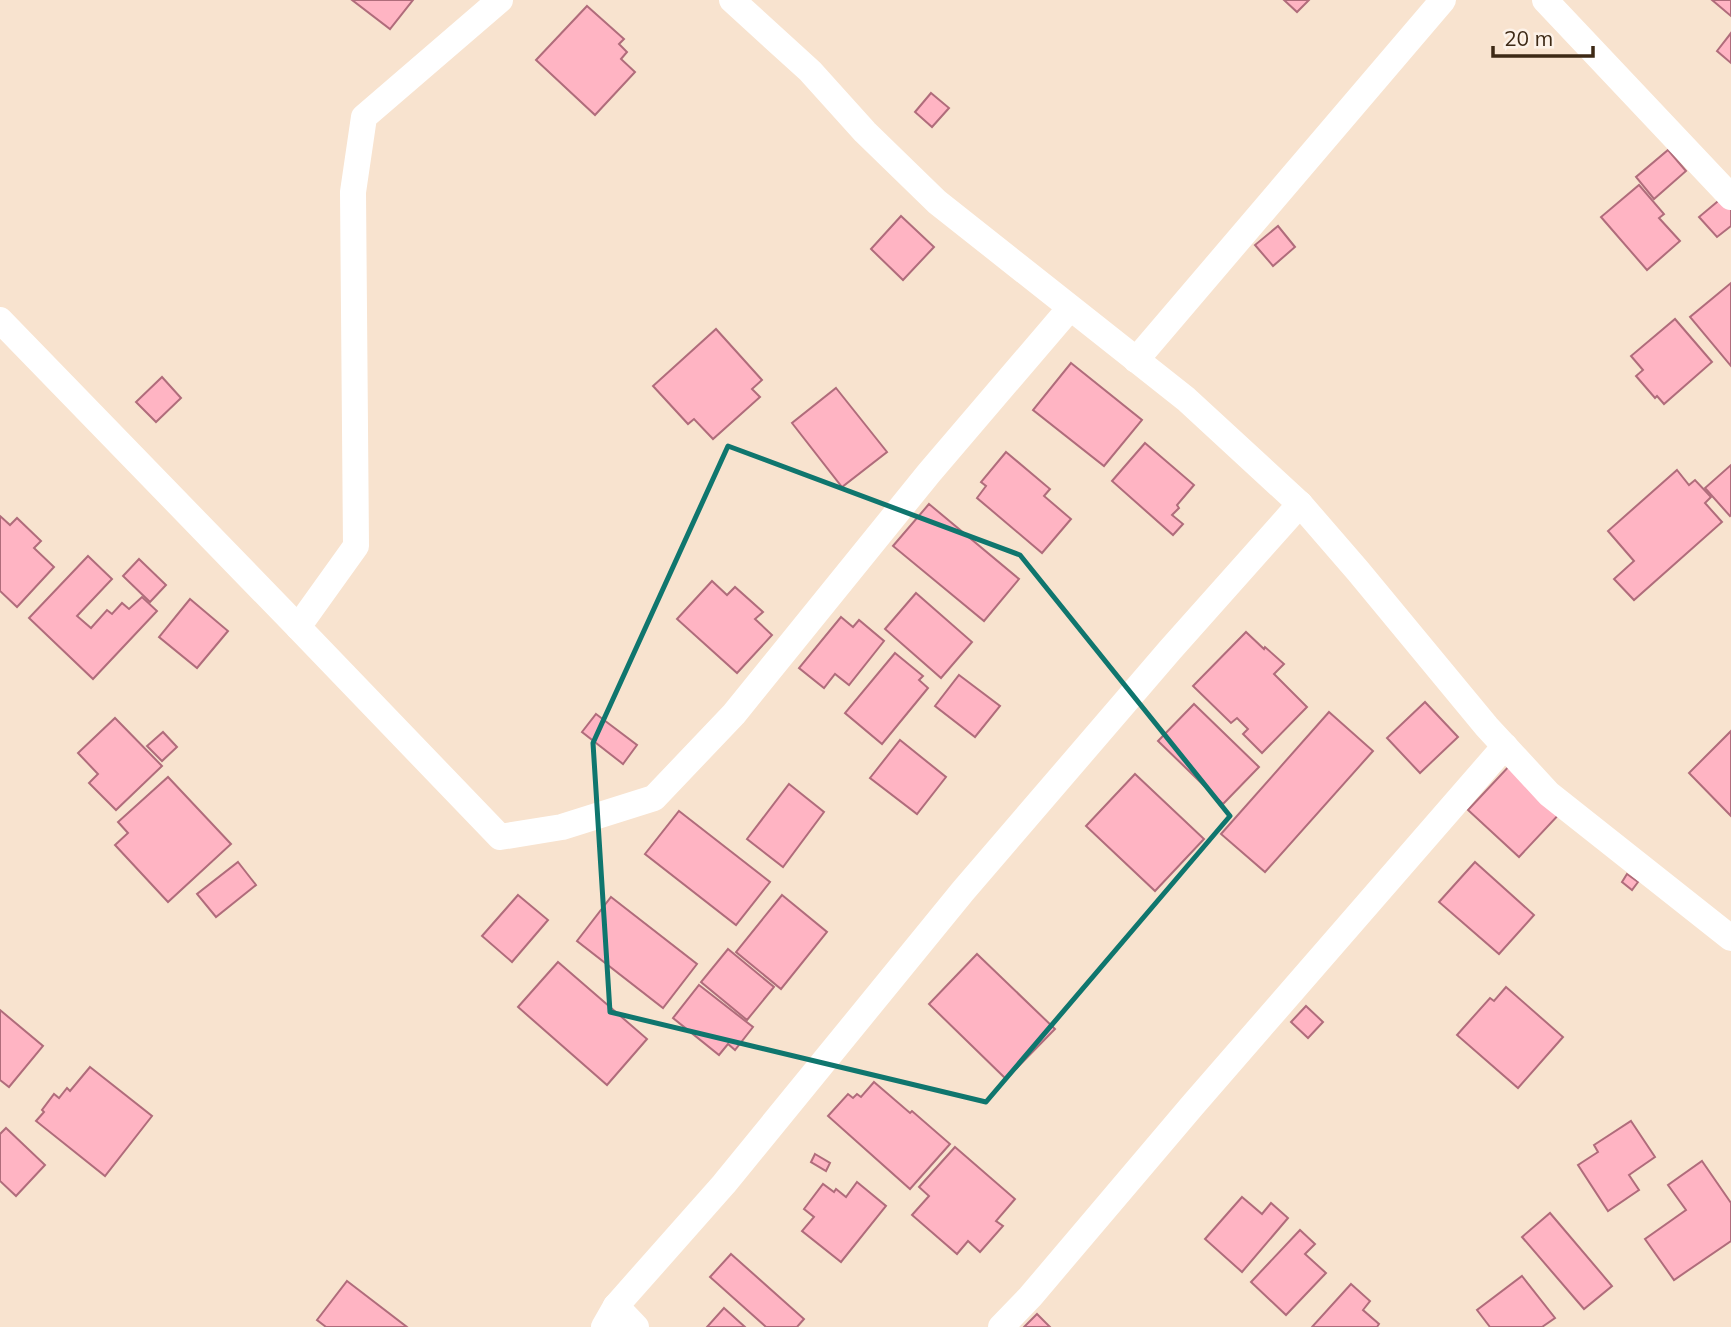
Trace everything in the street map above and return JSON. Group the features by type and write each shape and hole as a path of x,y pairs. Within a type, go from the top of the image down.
{"street":[{"path":"298,627 356,546 353,192 364,117 500,0"},
{"path":"732,0 810,71 865,132 937,202 1186,399 1300,504 1487,727 1549,794 1731,938"},
{"path":"1136,360 1443,0"},
{"path":"1545,0 1731,197"},
{"path":"0,320 500,837 562,827 654,798 734,714 929,473 1070,308"},
{"path":"636,1327 610,1317 724,1184 972,880 1300,504"},
{"path":"1001,1327 1030,1297 1182,1117 1505,746"}],"highlighted area":[{"path":"728,446 1020,555 1230,816 986,1102 610,1012 593,743"}],"building":[{"path":"352,0 413,0 390,29"},
{"path":"1284,0 1309,0 1297,12"},
{"path":"1712,0 1731,0 1731,16"},
{"path":"587,6 624,39 619,44 627,52 621,59 635,72 595,115 536,60"},
{"path":"1731,33 1731,63 1717,51"},
{"path":"931,93 949,108 932,127 915,112"},
{"path":"1668,150 1686,171 1654,199 1636,177"},
{"path":"1639,185 1664,214 1659,218 1680,241 1647,270 1601,217"},
{"path":"1723,197 1731,207 1731,226 1717,237 1699,217"},
{"path":"901,216 934,247 903,280 871,249"},
{"path":"1278,226 1295,247 1273,266 1255,245"},
{"path":"1731,283 1731,366 1690,317"},
{"path":"1675,319 1712,362 1664,404 1657,396 1655,398 1636,376 1643,370 1631,356"},
{"path":"716,329 762,380 752,389 760,397 713,439 694,419 688,424 653,386"},
{"path":"1071,363 1142,420 1104,466 1033,410"},
{"path":"162,377 181,398 156,422 136,402"},
{"path":"836,388 887,452 842,487 792,423"},
{"path":"1145,443 1194,485 1172,515 1183,524 1173,535 1112,481"},
{"path":"1006,452 1050,489 1044,496 1071,519 1042,553 977,498 986,486 981,482"},
{"path":"1731,465 1731,515 1730,516 1705,488"},
{"path":"1677,470 1689,485 1695,480 1711,497 1705,503 1722,522 1634,600 1614,579 1634,561 1608,531"},
{"path":"929,504 1019,579 984,621 893,546"},
{"path":"0,516 10,525 17,518 41,541 34,548 54,567 17,607 0,591"},
{"path":"88,556 112,579 77,616 91,628 107,610 112,614 122,603 129,609 142,597 157,611 93,679 29,618"},
{"path":"139,559 166,585 150,602 123,576"},
{"path":"712,581 727,595 735,587 763,612 755,619 772,635 737,673 677,619"},
{"path":"916,593 972,642 941,678 885,629"},
{"path":"190,599 228,631 197,668 159,637"},
{"path":"841,617 853,627 859,620 884,641 849,685 835,674 824,688 799,668"},
{"path":"1246,632 1284,664 1274,674 1307,707 1262,753 1243,734 1248,729 1237,718 1231,723 1193,686"},
{"path":"895,653 923,676 919,680 928,688 882,744 845,713"},
{"path":"959,675 1000,706 975,737 935,706"},
{"path":"1425,702 1458,737 1420,773 1387,738"},
{"path":"1194,704 1259,767 1223,804 1158,741"},
{"path":"1329,712 1373,751 1265,872 1221,834"},
{"path":"596,714 637,745 623,764 582,732"},
{"path":"115,718 162,766 116,810 89,783 98,774 78,753"},
{"path":"1731,731 1731,816 1689,773"},
{"path":"163,732 177,747 162,761 147,746"},
{"path":"900,740 946,777 917,814 870,778"},
{"path":"1512,763 1563,810 1519,857 1468,810"},
{"path":"1135,774 1204,839 1155,891 1086,826"},
{"path":"168,777 231,844 168,902 115,845 128,833 118,822"},
{"path":"789,784 824,812 783,867 747,839"},
{"path":"679,811 770,882 736,925 645,854"},
{"path":"238,862 256,885 216,917 197,894"},
{"path":"1475,862 1534,915 1499,954 1439,902"},
{"path":"1627,874 1638,882 1632,890 1622,882"},
{"path":"518,895 548,920 512,962 482,936"},
{"path":"782,895 827,932 781,989 736,952"},
{"path":"611,897 697,964 663,1008 577,941"},
{"path":"728,949 774,987 747,1020 701,982"},
{"path":"977,954 1055,1029 1006,1079 929,1004"},
{"path":"558,962 647,1039 607,1085 518,1007"},
{"path":"699,985 753,1027 735,1050 728,1044 719,1055 673,1018"},
{"path":"1506,987 1563,1037 1518,1088 1457,1035 1490,998 1494,1001"},
{"path":"1306,1006 1323,1022 1308,1038 1291,1022"},
{"path":"0,1010 43,1046 9,1087 0,1080"},
{"path":"90,1067 152,1116 105,1176 36,1121 54,1094 59,1098 67,1088 70,1091"},
{"path":"874,1082 950,1144 910,1189 828,1116 848,1094 853,1098 857,1094 861,1097"},
{"path":"1631,1121 1655,1157 1629,1175 1639,1190 1608,1211 1578,1165 1598,1152 1594,1145"},
{"path":"6,1128 45,1165 16,1196 0,1181 0,1134"},
{"path":"955,1147 1015,1199 996,1221 1003,1226 980,1252 968,1241 957,1254 912,1215 929,1196 919,1187"},
{"path":"815,1154 830,1163 826,1171 811,1162"},
{"path":"1702,1161 1731,1203 1731,1241 1674,1280 1645,1239 1686,1210 1668,1185"},
{"path":"857,1182 886,1206 841,1262 802,1231 814,1217 804,1209 823,1184 846,1197"},
{"path":"1242,1197 1262,1214 1271,1203 1288,1218 1242,1272 1205,1239"},
{"path":"1550,1213 1612,1286 1584,1309 1522,1237"},
{"path":"1300,1230 1315,1244 1305,1254 1326,1273 1286,1315 1251,1282"},
{"path":"731,1254 804,1319 797,1327 766,1327 710,1277"},
{"path":"1522,1276 1555,1318 1542,1327 1490,1327 1477,1310"},
{"path":"347,1281 407,1327 326,1327 317,1320"},
{"path":"1351,1284 1370,1301 1363,1310 1379,1324 1377,1327 1312,1327"},
{"path":"724,1308 745,1327 707,1327"},
{"path":"1037,1314 1050,1327 1024,1327"}]}
